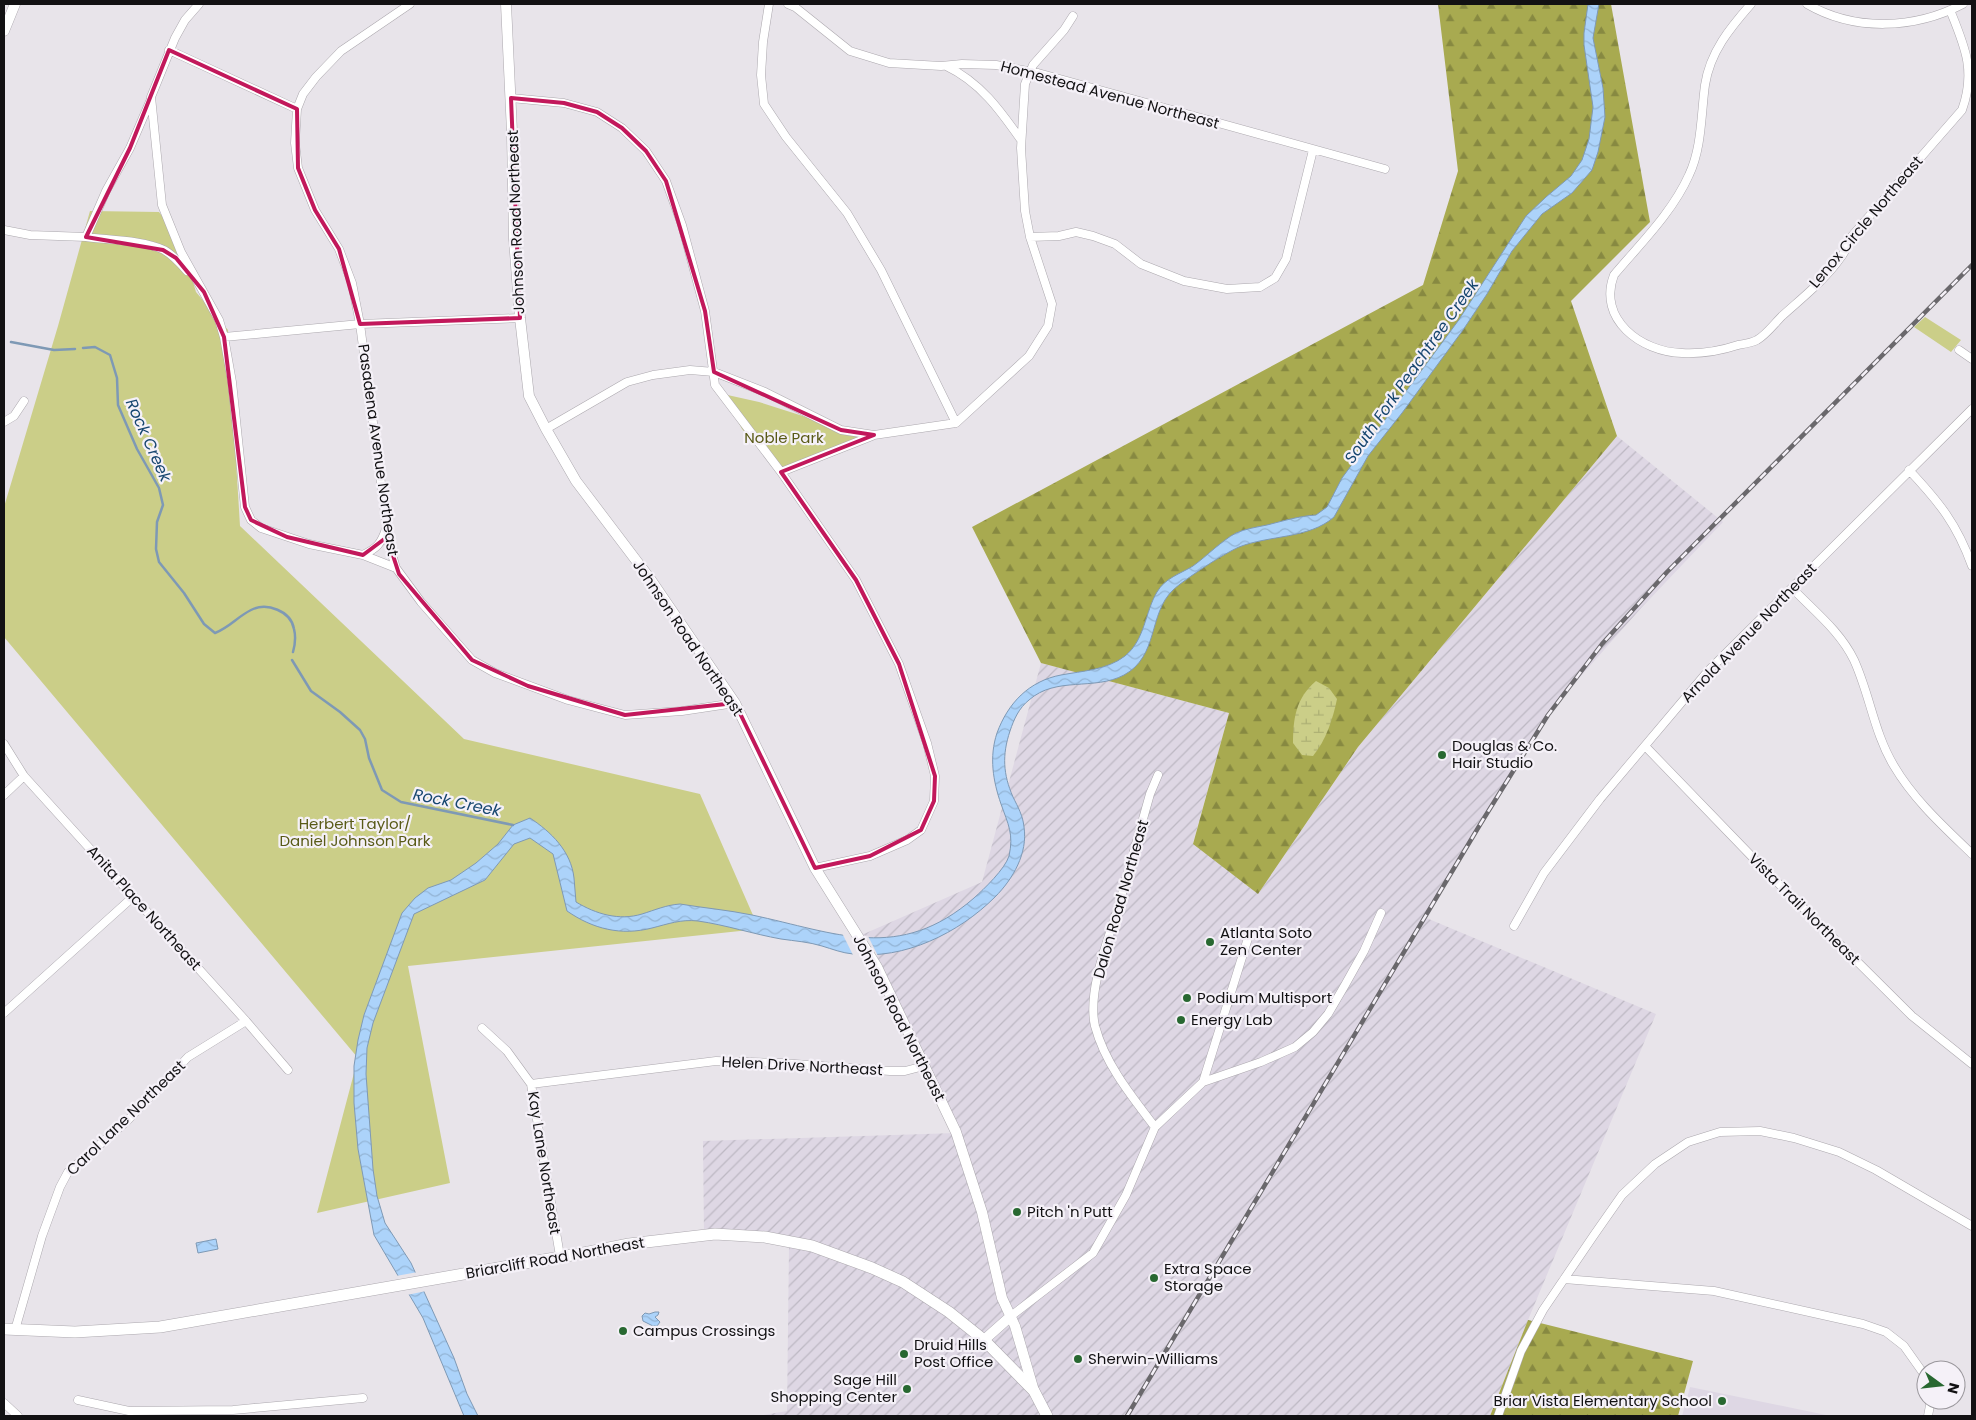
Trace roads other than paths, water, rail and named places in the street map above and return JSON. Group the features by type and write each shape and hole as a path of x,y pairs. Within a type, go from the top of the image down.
{"main road":[{"name":"Briarcliff Road Northeast","path":"10,1330 76,1332 160,1328 629,1244 714,1234 764,1237 812,1246 872,1268 903,1282 949,1312 984,1340 1034,1391 1047,1416"}],"street":[{"path":"4,31 15,4"},
{"path":"86,237 106,191 130,148 169,50 185,20 200,4"},
{"name":"Pasadena Avenue Northeast","path":"410,4 341,51 303,94 297,109 295,143 298,168 315,210 339,249 352,283 360,324 386,527 396,568 421,602 472,660 495,673 568,700 625,715 682,711 735,703"},
{"name":"Johnson Road Northeast","path":"506,4 511,98 514,239 520,318 529,396 576,481 652,580 735,703 815,868 877,966 956,1132 969,1167 982,1212 1002,1298 1011,1316 1034,1391"},
{"path":"770,4 763,42 761,74 764,104 786,137 847,213 881,270 956,423"},
{"name":"Homestead Avenue Northeast","path":"788,4 795,7 850,51 889,63 946,66 962,64 996,65 1030,71 1385,169"},
{"name":"Lenox Circle Northeast","path":"1751,4 1729,30 1713,58 1705,84 1700,134 1690,174 1669,209 1614,275 1609,287 1611,307 1618,322 1627,333 1648,345 1661,349 1680,353 1719,351 1757,340 1827,273 1842,256 1852,236 1962,110 1969,95 1972,81 1971,66 1950,10"},
{"path":"1808,4 1836,16 1858,22 1880,24 1904,23 1929,18 1963,4"},
{"path":"781,472 874,436 956,423 1029,356 1048,326 1052,304 1030,237 1022,175 1021,140 1025,84 1030,71 1064,30 1072,16"},
{"path":"169,50 297,109"},
{"path":"946,66 964,76 990,98 1002,111 1021,140"},
{"path":"151,97 162,205 181,252 219,320 224,337 232,382 244,507 251,520 261,528 287,537 363,555 396,568"},
{"path":"511,98 564,103 597,112 622,128 646,151 666,181 682,225 705,312 715,385 781,472 856,580 898,664 927,743 936,776 934,801 921,830 907,840 870,856 815,868"},
{"path":"1030,237 1058,236 1076,232 1115,244 1141,264 1184,281 1227,289 1260,287 1275,278 1286,259 1313,150"},
{"path":"4,230 30,235 86,237 146,245 163,250 176,258 194,277"},
{"path":"224,337 360,324 520,318"},
{"path":"1958,350 1972,359"},
{"path":"546,429 627,382 652,375 690,370 714,372 765,392 841,430 874,436"},
{"path":"4,422 14,416 24,401"},
{"name":"Arnold Avenue Northeast","path":"1514,926 1544,872 1600,800 1708,671 1972,409"},
{"path":"1909,470 1949,515 1964,544 1972,566"},
{"path":"363,555 373,550 381,542 386,527"},
{"path":"1792,588 1836,632 1853,659 1862,680 1882,743 1913,795 1972,854"},
{"name":"Anita Place Northeast","path":"4,744 24,776 134,896 288,1070"},
{"name":"Vista Trail Northeast","path":"1645,746 1760,865 1912,1016 1972,1064"},
{"name":"Dalon Road Northeast","path":"1155,1127 1129,1092 1105,1052 1095,1026 1093,1002 1103,952 1150,794 1158,775"},
{"path":"4,795 24,776"},
{"path":"4,1013 134,896"},
{"path":"984,1340 1011,1316 1093,1253 1126,1196 1155,1127 1203,1082 1295,1047 1314,1032 1328,1014 1345,985 1382,913"},
{"path":"1203,1082 1249,935"},
{"name":"Carol Lane Northeast","path":"10,1330 42,1236 60,1187 68,1172 127,1121 188,1057 246,1021"},
{"name":"Kay Lane Northeast","path":"482,1028 507,1051 531,1084 560,1256"},
{"name":"Helen Drive Northeast","path":"531,1084 716,1061 781,1063 890,1071 905,1071 924,1066"},
{"path":"1498,1416 1521,1351 1543,1310 1622,1195 1655,1164 1688,1142 1720,1132 1761,1131 1794,1138 1840,1152 1876,1170 1972,1226"},
{"path":"1564,1279 1714,1291 1863,1324 1886,1332 1904,1346 1916,1363"},
{"path":"78,1400 129,1411 233,1413 363,1398"},
{"path":"4,1403 18,1416"}],"water":[{"path":"1588,4 1599,4 1593,38 1603,88 1605,117 1598,152 1592,170 1572,193 1542,214 1512,251 1463,330 1368,456 1334,517 1324,524 1301,533 1239,547 1186,580 1173,590 1165,600 1143,657 1135,667 1124,675 1112,680 1051,688 1029,700 1022,707 1010,731 1005,764 1007,780 1023,819 1024,846 1018,865 1008,882 981,910 965,922 930,941 892,953 872,955 845,953 812,944 698,921 680,921 641,930 618,931 597,926 567,911 553,854 530,838 514,844 485,880 414,914 373,1023 367,1048 366,1074 373,1169 377,1196 385,1223 411,1263 478,1416 464,1416 423,1318 374,1235 358,1149 354,1103 354,1066 358,1040 364,1015 402,913 415,898 428,888 451,880 476,863 498,844 513,825 530,818 559,843 569,859 574,878 576,902 608,915 633,916 680,904 743,913 840,935 867,938 893,937 920,931 946,918 974,898 999,873 1009,856 1011,835 996,787 993,751 997,733 1007,712 1014,703 1021,695 1039,682 1061,675 1102,667 1125,656 1137,642 1160,587 1168,580 1193,566 1230,536 1247,529 1316,515 1327,507 1342,478 1458,321 1526,216 1571,176 1582,160 1589,139 1593,107 1584,45"},
{"path":"216,1239 218,1249 198,1253 196,1243"},
{"path":"659,1312 655,1317 660,1322 657,1326 643,1321 642,1316 645,1313"}],"waterway":[{"name":"Rock Creek","path":"11,342 54,350 75,349"},
{"name":"Rock Creek","path":"83,348 95,347 110,355 117,378 118,405 137,449 159,488 163,505 157,522 156,549 159,562 184,593 204,624 215,633 251,610 264,607 271,608 283,613 292,623 295,638 293,652"},
{"name":"Rock Creek","path":"292,660 311,691 340,712 360,730 365,739 369,758 382,790 401,802 513,825"}],"railway":[{"path":"1127,1416 1481,823 1548,715 1602,644 1667,572 1972,265"}],"place":[{"name":"Douglas & Co. Hair Studio","path":"1442,755"},
{"name":"Atlanta Soto Zen Center","path":"1210,942"},
{"name":"Podium Multisport","path":"1187,998"},
{"name":"Energy Lab","path":"1181,1020"},
{"name":"Pitch 'n Putt","path":"1017,1212"},
{"name":"Extra Space Storage","path":"1154,1278"},
{"name":"Campus Crossings","path":"623,1331"},
{"name":"Druid Hills Post Office","path":"904,1354"},
{"name":"Sherwin-Williams","path":"1078,1359"},
{"name":"Sage Hill Shopping Center","path":"907,1389"},
{"name":"Briar Vista Elementary School","path":"1722,1401"}],"water label":[{"name":"South Fork Peachtree Creek","path":"1411,371"}],"park label":[{"name":"Noble Park","path":"784,438"},
{"name":"Herbert Taylor/ Daniel Johnson Park","path":"355,832"}]}
